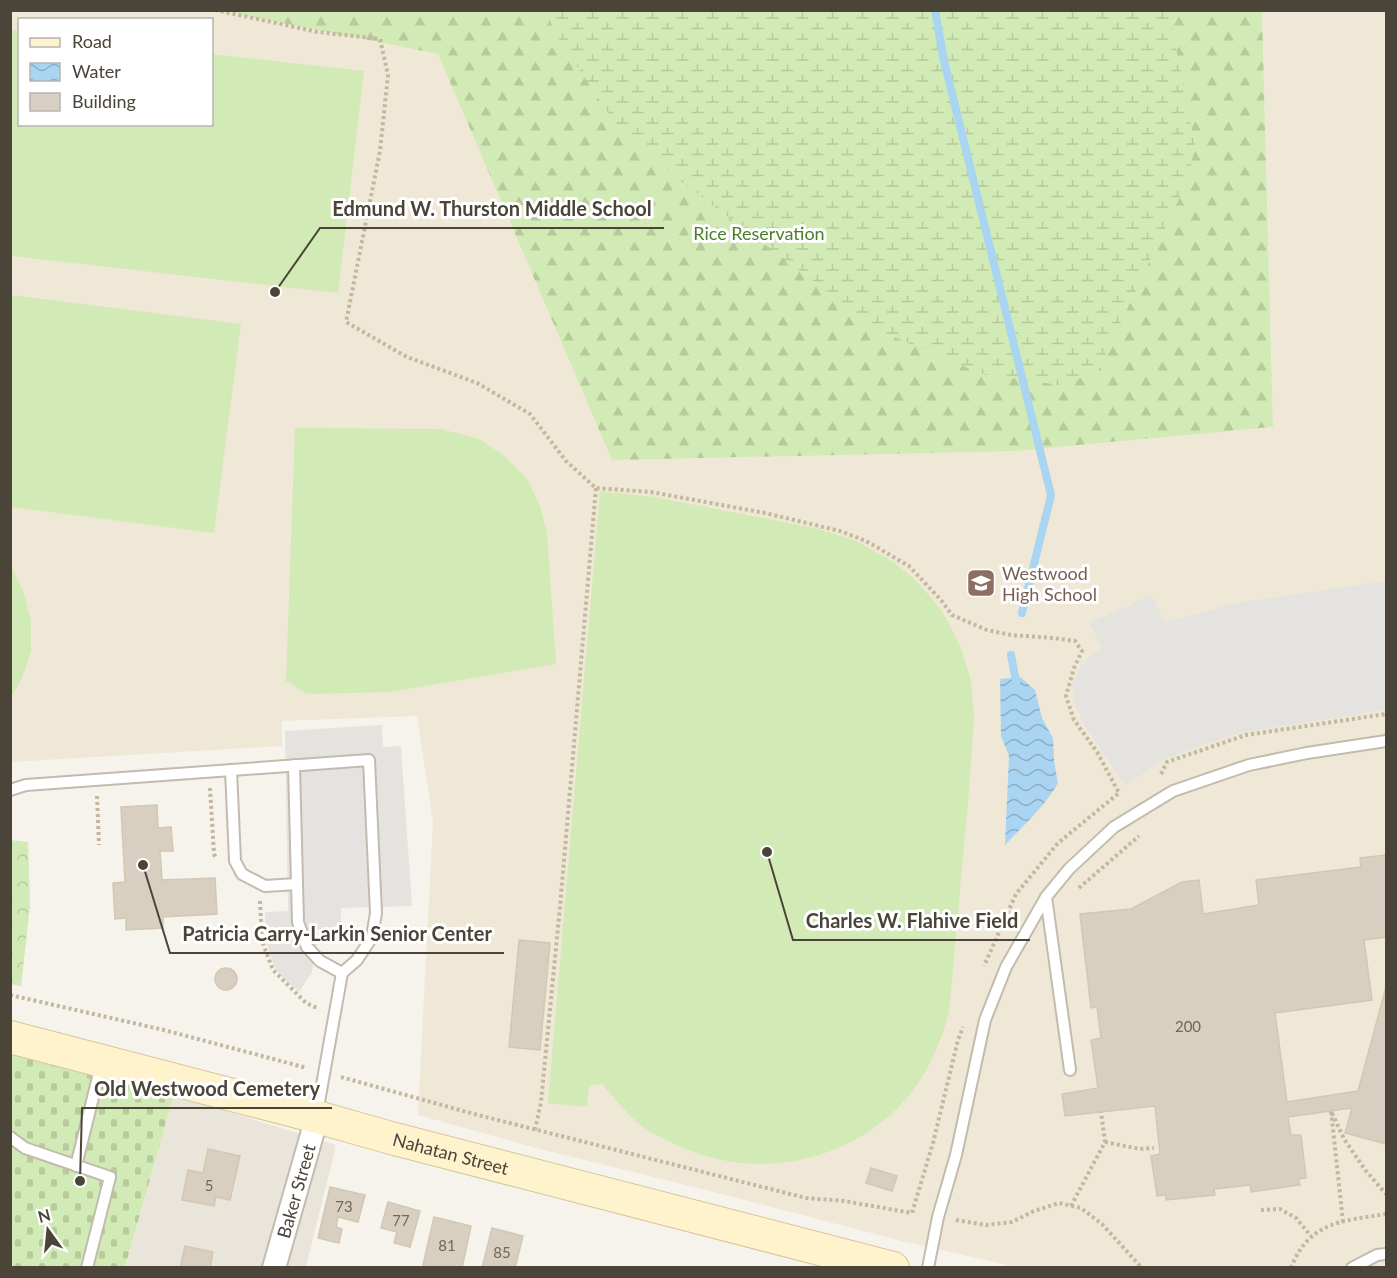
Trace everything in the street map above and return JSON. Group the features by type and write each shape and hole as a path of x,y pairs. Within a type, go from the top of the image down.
{"main road":[{"name":"Nahatan Street","path":"10,1037 317,1117 813,1258 893,1268"}],"street":[{"name":"Baker Street","path":"274,1268 317,1117"}],"lane":[{"path":"928,1268 938,1217 956,1155 985,1020 1006,967 1046,897 1069,869 1114,827 1173,791 1249,765 1307,753 1386,741"},
{"path":"10,790 26,785 369,760 376,913 372,937 357,960 342,973 317,1117"},
{"path":"294,765 298,922 307,947 320,961 342,973"},
{"path":"231,770 235,861 242,874 265,886 297,885"},
{"path":"1046,897 1070,1070"},
{"path":"76,1166 102,1062"},
{"path":"10,1137 25,1148 110,1177 87,1268"},
{"path":"1352,1268 1377,1255 1386,1254"}],"path":[{"path":"215,10 318,32 380,39 388,75 380,151 346,322 407,357 477,382 530,414 566,461 596,488 651,492 765,513 840,531 866,541 909,566 952,615 987,630 1075,641 1082,651 1074,668 1066,696 1074,720 1097,752 1119,793 1058,843 1016,894 982,972"},
{"path":"535,1130 541,1102 560,907 596,488"},
{"path":"1161,774 1167,762 1246,735 1386,714"},
{"path":"210,787 214,854 218,861"},
{"path":"97,795 99,845"},
{"path":"1080,888 1147,831"},
{"path":"260,898 262,941 273,970 306,1003 334,1016"},
{"path":"10,995 164,1030 535,1130 806,1198 844,1201 912,1213 966,1017"},
{"path":"1343,1222 1331,1111 1344,1139 1366,1171 1386,1194"},
{"path":"1071,1206 1105,1142 1101,1112"},
{"path":"1105,1142 1140,1149 1154,1148"},
{"path":"954,1219 986,1225 1012,1222 1034,1211 1059,1203 1081,1208 1102,1224 1142,1268"},
{"path":"1261,1210 1281,1209 1296,1218 1311,1236"},
{"path":"1291,1268 1296,1254 1311,1236 1323,1228 1386,1214"}],"shaded area":[{"name":"Westwood High School","path":"11,11 223,11 438,54 612,460 1273,427 1262,11 1386,11 1386,1267 1015,1267 898,1240 536,1148 418,1115 433,822 417,716 282,721 282,746 11,762"},
{"path":"1386,581 1386,710 1257,730 1222,738 1163,760 1125,786 1081,719 1074,701 1072,685 1079,668 1103,648 1089,623 1152,595 1165,623 1230,604"},
{"path":"382,725 383,747 401,746 412,906 341,908 341,932 319,933 312,972 299,992 275,968 266,940 265,912 288,911 285,731"},
{"path":"174,1095 336,1145 306,1267 125,1268"}],"green space":[{"name":"Rice Reservation","path":"223,11 1262,11 1273,427 1013,451 612,460 438,54"},
{"path":"545,11 1169,11 1195,146 1188,180 1097,373 1059,385 982,374 880,331 674,176 618,128 559,39"},
{"path":"11,30 18,31 18,126 213,126 213,54 364,71 338,293 11,256"},
{"path":"11,295 241,324 214,533 11,507"},
{"path":"295,428 441,429 479,439 503,455 527,479 540,506 547,533 556,664 390,692 307,694 286,681"},
{"path":"600,491 654,497 815,528 854,540 892,561 913,578 937,604 962,651 971,682 974,718 949,1012 932,1060 904,1101 880,1123 854,1140 825,1153 794,1161 763,1164 731,1162 700,1154 646,1129 628,1114 602,1084 589,1085 587,1107 548,1103"},
{"path":"11,566 23,591 31,620 31,651 22,678 11,697"},
{"path":"10,840 28,842 30,906 21,986 11,984"},
{"path":"10,1054 174,1095 125,1267 11,1267"}],"water":[{"path":"1020,677 1035,690 1042,718 1053,738 1058,783 1040,808 1005,845 1009,756 1001,736 1000,679"}],"building":[{"path":"157,805 158,828 171,827 173,851 160,851 162,880 215,878 217,914 163,917 163,928 126,930 126,918 115,919 113,883 125,882 121,807"},
{"path":"1386,855 1386,937 1364,940 1372,1000 1275,1013 1287,1102 1358,1091 1386,987 1386,1144 1345,1133 1352,1108 1288,1117 1291,1135 1301,1135 1306,1178 1298,1179 1300,1185 1251,1192 1250,1185 1214,1189 1215,1195 1166,1200 1166,1195 1157,1196 1151,1156 1160,1154 1155,1106 1065,1116 1062,1094 1098,1088 1091,1040 1101,1038 1097,1007 1091,1008 1080,914 1131,909 1182,882 1199,880 1203,914 1259,905 1256,880 1361,867 1360,858"},
{"path":"519,940 550,943 540,1050 509,1047"},
{"path":"226,968 234,971 237,979 234,987 226,990 218,987 215,979 218,971"},
{"path":"208,1149 240,1156 230,1200 216,1197 214,1206 182,1200 188,1170 203,1173"},
{"path":"871,1168 897,1176 892,1191 866,1183"},
{"path":"330,1187 365,1195 358,1222 338,1217 336,1227 342,1229 339,1243 318,1238"},
{"path":"388,1202 420,1211 410,1247 394,1243 397,1232 381,1228"},
{"path":"434,1217 471,1226 462,1268 433,1268 423,1265"},
{"path":"492,1228 523,1236 515,1268 482,1268"},
{"path":"185,1246 213,1252 210,1268 180,1268"}],"waterway":[{"path":"935,10 944,61 1051,495 1022,613"},
{"path":"1011,655 1017,687"}],"place":[{"name":"Edmund W. Thurston Middle School","path":"275,292"},
{"name":"Westwood High School","path":"981,583"},
{"name":"Charles W. Flahive Field","path":"767,852"},
{"name":"Patricia Carry-Larkin Senior Center","path":"143,865"},
{"name":"Old Westwood Cemetery","path":"80,1181"}]}
